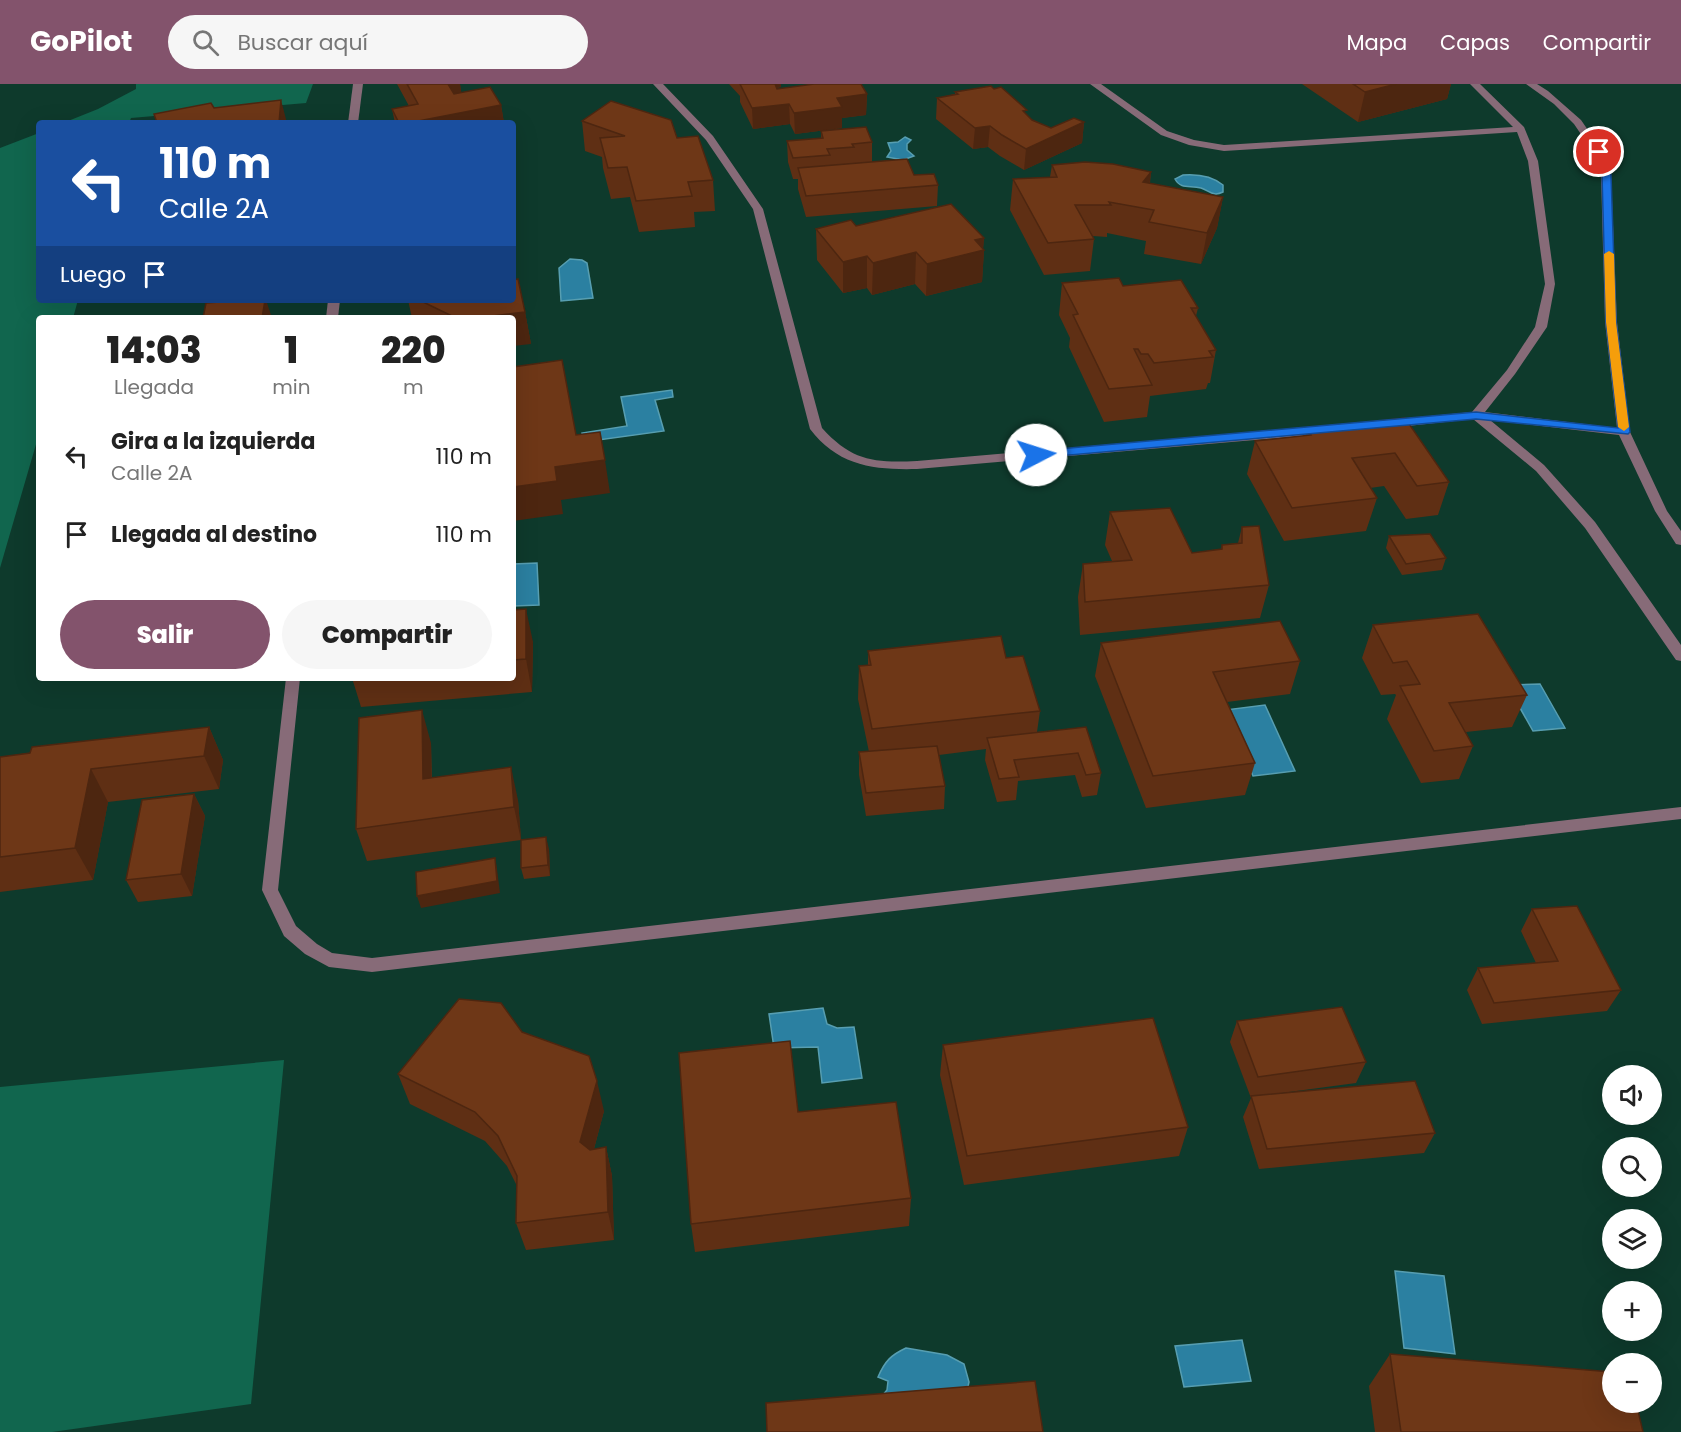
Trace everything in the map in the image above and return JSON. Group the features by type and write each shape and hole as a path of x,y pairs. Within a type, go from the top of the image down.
{"street":[{"path":"353,120 358,84"},
{"path":"658,84 710,138 758,209 816,429 831,447 853,460 882,466 917,465 1345,428"},
{"path":"1095,84 1164,133 1192,143 1224,148 1521,129"},
{"path":"1475,84 1521,129 1533,161 1550,284 1541,327 1511,372 1476,415"},
{"path":"1531,84 1568,111 1587,131 1599,152 1606,175 1611,322 1624,432 1661,511 1681,541"},
{"path":"1476,415 1540,468 1590,525 1681,656"},
{"path":"1380,425 1476,415 1624,432"},
{"path":"293,681 270,890 290,931 311,949 329,960 372,965 1681,813"}],"green space":[{"path":"136,84 313,84 306,103 131,118 130,120 70,120 98,109 136,89"},
{"path":"36,134 36,303 77,303 74,315 36,315 36,444 0,568 0,148"},
{"path":"284,1060 251,1404 52,1432 0,1432 0,1087"}],"water":[{"path":"905,137 911,140 907,144 907,150 914,156 903,160 887,157 891,151 888,143 898,142"},
{"path":"1183,175 1198,175 1214,179 1223,185 1223,192 1214,194 1201,188 1180,185 1175,179"},
{"path":"570,259 587,263 593,298 561,301 559,268"},
{"path":"672,390 673,397 655,400 664,431 584,442 582,433 627,426 621,397"},
{"path":"537,563 539,605 516,606 516,564"},
{"path":"1540,684 1565,728 1533,731 1507,685"},
{"path":"1265,705 1295,771 1253,776 1225,710"},
{"path":"823,1008 827,1024 837,1028 854,1027 862,1078 822,1083 818,1047 774,1048 769,1014"},
{"path":"1395,1271 1444,1276 1455,1354 1404,1348"},
{"path":"1242,1340 1251,1381 1184,1387 1175,1346"},
{"path":"906,1348 947,1355 964,1364 969,1382 966,1396 882,1396 887,1390 888,1381 878,1377 881,1371 889,1359"}],"building":[{"path":"407,84 448,84 454,94 490,87 501,105 424,120 398,120 392,109 418,104"},
{"path":"740,84 775,84 777,89 814,84 861,84 867,94 837,98 842,107 794,113 789,104 752,108"},
{"path":"1353,84 1396,84 1365,92"},
{"path":"991,86 994,89 1001,87 1027,110 1023,111 1032,120 1051,128 1074,118 1084,122 1026,149 990,126 975,128 937,98 958,94 955,92"},
{"path":"281,100 279,120 156,120 154,114 211,103 214,108"},
{"path":"611,101 671,120 677,138 698,136 713,180 688,182 692,196 636,201 627,167 608,168 600,138 625,136 582,121"},
{"path":"866,127 872,142 852,144 854,147 827,149 830,155 793,158 787,141 823,138 821,131"},
{"path":"907,159 914,175 934,174 938,185 806,196 798,168"},
{"path":"1085,162 1113,164 1151,172 1143,182 1223,197 1207,233 1149,222 1154,210 1109,202 1111,205 1075,205 1094,239 1048,243 1013,179 1057,177 1052,165"},
{"path":"951,204 984,238 975,240 984,250 927,264 916,252 873,263 867,256 843,262 816,229 851,220 856,226"},
{"path":"1119,278 1123,286 1181,280 1198,308 1191,308 1216,350 1209,351 1213,357 1154,363 1148,354 1141,354 1138,349 1134,349 1152,385 1109,389 1073,315 1078,314 1062,283"},
{"path":"516,279 518,279 525,312 501,315 450,315 425,303 516,303"},
{"path":"206,303 264,303 262,315 204,315"},
{"path":"562,360 576,435 600,432 605,460 555,467 557,481 516,487 516,367"},
{"path":"1405,418 1449,482 1417,486 1395,453 1352,458 1377,498 1292,508 1255,441 1311,435 1307,429"},
{"path":"1170,508 1192,553 1222,549 1222,545 1242,543 1242,527 1259,526 1269,585 1085,602 1083,564 1132,560 1110,512"},
{"path":"1430,534 1446,558 1406,564 1389,536"},
{"path":"526,609 526,659 516,660 516,610"},
{"path":"1478,614 1527,695 1449,703 1473,746 1434,751 1400,686 1420,684 1407,661 1393,663 1373,625"},
{"path":"1280,621 1300,661 1213,672 1255,763 1153,776 1101,643"},
{"path":"1001,636 1006,658 1023,656 1040,711 872,729 859,666 871,665 868,651"},
{"path":"422,710 423,779 511,767 514,807 356,829 359,718"},
{"path":"209,727 204,756 91,769 75,848 0,857 0,757 30,753 32,747"},
{"path":"1086,727 1101,773 1086,775 1078,753 1014,760 1019,777 999,779 987,738"},
{"path":"937,746 945,786 866,793 859,752"},
{"path":"194,794 181,874 126,880 142,800"},
{"path":"546,837 548,865 521,868 521,840"},
{"path":"495,858 497,881 417,896 416,872"},
{"path":"1577,906 1621,990 1494,1003 1478,968 1558,961 1532,909"},
{"path":"459,999 501,1003 522,1032 589,1056 597,1081 580,1142 590,1150 606,1147 608,1212 516,1223 517,1176 498,1136 475,1112 398,1074"},
{"path":"1342,1007 1366,1062 1258,1077 1237,1021"},
{"path":"1153,1018 1188,1127 967,1156 943,1045"},
{"path":"790,1041 798,1112 896,1102 911,1198 691,1224 679,1053"},
{"path":"1415,1081 1435,1133 1267,1149 1251,1096"},
{"path":"1390,1354 1602,1371 1602,1413 1639,1413 1643,1432 1401,1432"},
{"path":"1035,1381 1043,1432 767,1432 766,1403"}],"slow traffic":[{"path":"1609,254 1611,322 1624,427"}],"route":[{"path":"1036,455 1476,415 1624,432 1611,322 1606,175 1599,152"}]}
